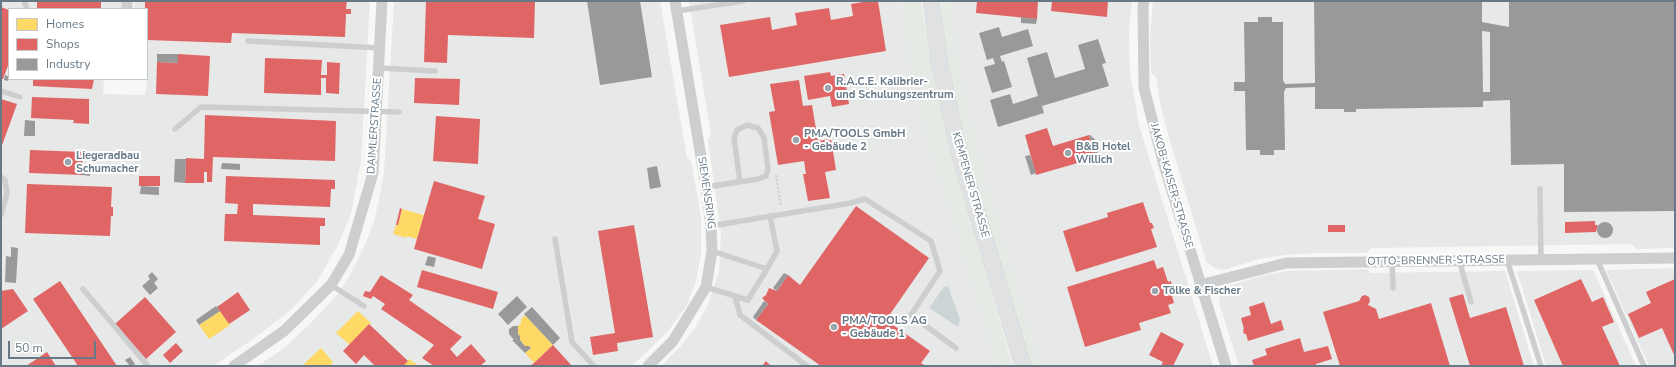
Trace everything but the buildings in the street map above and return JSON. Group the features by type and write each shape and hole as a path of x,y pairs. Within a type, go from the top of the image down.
{"main road":[{"name":"KEMPENER STRASSE","path":"931,1 940,66 959,152 1023,366"}],"street":[{"name":"DAIMLERSTRASSE","path":"234,366 284,331 331,285 349,255 373,173 382,1"},
{"name":"JAKOB-KAISER-STRASSE","path":"1144,1 1144,88 1163,162 1226,366"},
{"name":"SIEMENSRING","path":"648,366 673,341 706,287 712,250 712,226 676,6"},
{"name":"OTTO-BRENNER-STRASSE","path":"1200,285 1286,263 1675,258"}],"lane":[{"path":"676,6 743,1"},
{"path":"248,41 380,48"},
{"path":"379,68 435,71"},
{"path":"1,90 20,97"},
{"path":"175,129 201,107 399,112"},
{"path":"706,187 740,182 766,176 768,170 764,138 758,128 748,125 737,130 734,138 740,182"},
{"path":"1,177 5,180 7,193 1,215"},
{"path":"1540,189 1541,259"},
{"path":"712,226 851,203 865,199 931,241 940,271 911,315 956,348"},
{"path":"706,287 748,300 777,251 770,216"},
{"path":"555,239 572,342 594,366"},
{"path":"712,250 767,269"},
{"path":"1597,258 1644,366"},
{"path":"1459,260 1471,302"},
{"path":"1507,260 1541,366"},
{"path":"1392,261 1393,288"},
{"path":"331,285 364,306"},
{"path":"83,289 148,366"},
{"path":"735,296 740,315 808,366"}],"path":[{"path":"768,170 775,169 782,214"}],"shaded area":[{"path":"1,1 122,1 121,8 8,8 8,80 104,80 103,94 145,95 148,80 148,8 134,8 134,1 370,1 361,161 351,214 338,245 318,280 292,309 253,339 213,366 1,366"},
{"path":"394,1 660,1 687,158 691,161 701,217 701,254 696,281 687,305 668,331 632,366 257,366 283,349 312,322 338,294 350,275 364,247 374,222 384,172"},
{"path":"689,1 903,1 907,39 915,85 998,366 661,366 679,348 696,327 708,304 719,271 721,233 708,140 711,135"},
{"path":"903,1 921,1 936,88 954,162 1013,366 998,366 925,127 915,85 907,39"},
{"path":"940,1 952,1 951,18 959,71 977,151 1039,366 1028,366 967,154 945,53"},
{"path":"952,1 1132,1 1129,31 1130,74 1139,125 1213,366 1039,366 977,151 959,71 951,18"},
{"path":"1153,1 1675,1 1675,248 1637,249 1631,244 1371,248 1367,253 1314,253 1286,255 1259,259 1224,270 1214,268 1206,261 1161,108 1156,77 1151,73 1150,36"},
{"path":"1675,268 1675,366 1649,366 1606,270"},
{"path":"1367,269 1371,273 1505,271 1534,366 1239,366 1219,303 1220,292 1228,286 1261,276 1288,271"},
{"path":"1593,270 1636,366 1546,366 1517,271"},
{"path":"948,286 960,320 958,327 929,308 944,287"}],"place":[{"name":"R.A.C.E. Kalibrier- und Schulungszentrum","path":"828,88"},
{"name":"PMA/TOOLS GmbH - Gebäude 2","path":"796,140"},
{"name":"B&B Hotel Willich","path":"1068,153"},
{"name":"Liegeradbau Schumacher","path":"68,162"},
{"name":"Tölke & Fischer","path":"1155,291"},
{"name":"PMA/TOOLS AG - Gebäude 1","path":"834,327"}]}
